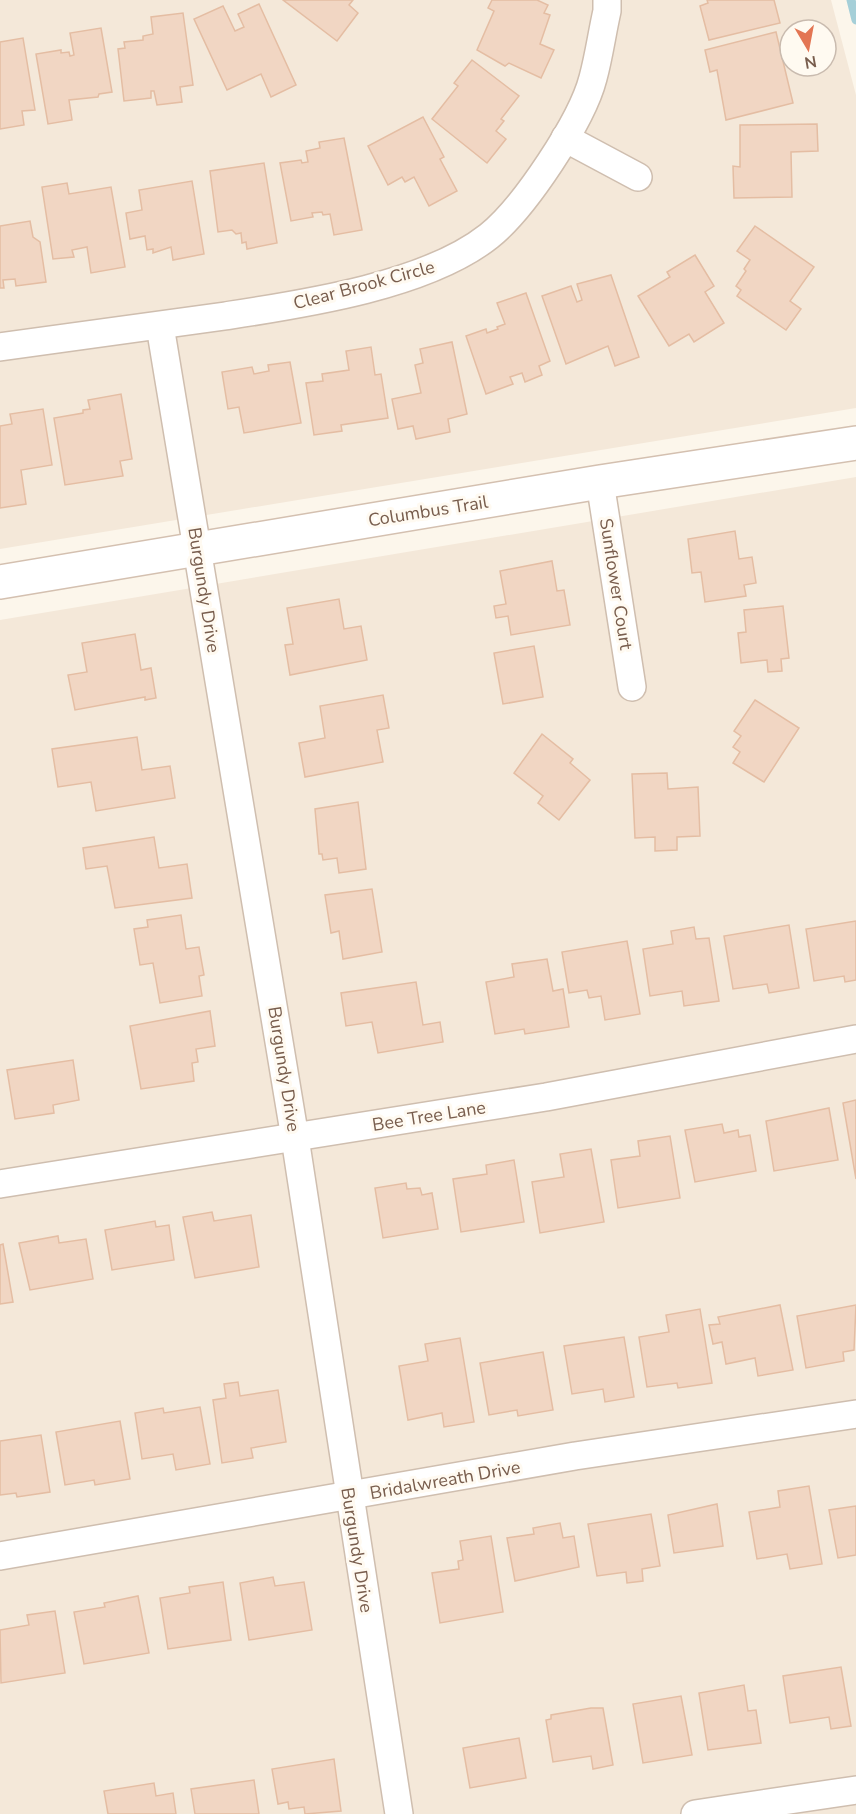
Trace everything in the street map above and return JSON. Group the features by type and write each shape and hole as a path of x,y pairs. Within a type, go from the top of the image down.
{"street":[{"name":"Clear Brook Circle","path":"0,347 160,326 318,301 413,275 451,260 489,236 521,202 565,138 593,80 607,11 607,0"},
{"path":"565,138 638,177"},
{"name":"Burgundy Drive","path":"160,326 295,1138 399,1814"},
{"name":"Columbus Trail","path":"0,582 600,482 856,443"},
{"name":"Sunflower Court","path":"600,482 632,687"},
{"name":"Bee Tree Lane","path":"0,1184 546,1097 856,1039"},
{"name":"Bridalwreath Drive","path":"0,1556 575,1456 856,1414"},
{"path":"695,1814 856,1790"}],"shaded area":[{"path":"0,0 831,0 836,18 778,18 778,78 838,78 838,27 856,95 856,408 0,549"},
{"path":"856,477 856,1814 0,1814 0,620"}],"building":[{"path":"283,0 353,0 349,5 358,13 337,41"},
{"path":"492,0 537,0 548,5 544,13 550,15 540,44 554,50 541,78 509,63 505,66 477,50 494,11 488,8"},
{"path":"707,0 774,0 778,23 709,40 700,6 708,3"},
{"path":"259,4 296,85 271,97 261,74 227,90 194,19 223,6 235,31 244,27 238,14"},
{"path":"183,13 193,85 180,87 182,102 157,105 154,91 151,91 151,98 124,101 118,49 125,48 124,42 143,40 143,36 153,34 151,17"},
{"path":"101,28 112,92 99,94 98,97 69,100 72,120 48,124 36,54 61,50 61,53 69,52 70,56 74,55 70,33"},
{"path":"776,32 778,78 787,78 793,103 726,120 717,70 710,72 705,50"},
{"path":"23,38 35,110 22,111 24,125 0,129 0,42"},
{"path":"472,60 519,96 501,119 504,121 496,131 506,139 487,163 432,119 458,86 454,83"},
{"path":"423,117 444,157 440,159 457,191 429,206 414,177 405,182 402,177 388,185 368,146"},
{"path":"817,124 818,151 791,152 792,197 734,198 733,166 740,167 740,125"},
{"path":"344,138 362,230 334,235 330,214 323,215 322,212 312,213 313,217 291,221 280,163 301,160 302,163 308,162 306,151 320,148 319,142"},
{"path":"264,163 277,243 247,249 246,242 242,243 241,233 236,234 232,230 218,232 210,171"},
{"path":"192,181 204,254 173,260 171,247 153,253 153,249 147,250 145,236 130,239 126,213 142,210 139,190"},
{"path":"67,183 69,194 111,187 125,267 91,273 87,247 72,250 74,257 53,259 42,187"},
{"path":"30,221 33,237 40,242 46,282 16,286 15,279 3,280 4,288 0,288 0,226"},
{"path":"755,226 814,267 790,301 801,309 786,330 737,296 741,290 736,286 750,260 737,251"},
{"path":"695,255 714,286 705,292 724,323 694,342 689,334 669,346 638,296 670,277 667,272"},
{"path":"611,275 639,357 615,366 608,346 566,364 542,296 571,286 577,302 582,300 577,284"},
{"path":"526,293 550,361 539,366 542,375 525,382 522,373 510,377 513,384 486,394 466,336 486,329 487,333 505,324 497,303"},
{"path":"452,342 467,414 448,419 450,432 416,439 413,426 398,429 392,399 421,393 415,365 423,363 420,349"},
{"path":"371,347 375,375 381,374 388,418 341,425 342,431 314,435 306,383 323,381 322,374 349,370 346,351"},
{"path":"290,362 301,423 244,433 239,407 228,409 222,372 252,367 254,374 269,371 268,365"},
{"path":"121,394 132,459 120,461 123,476 65,485 54,418 83,413 83,410 90,409 88,400"},
{"path":"43,409 52,465 21,470 26,504 0,508 0,426 12,424 10,414"},
{"path":"735,531 739,559 752,557 756,583 744,585 746,596 705,602 701,572 692,573 688,539"},
{"path":"552,561 557,591 564,590 570,625 511,635 508,616 496,618 494,606 506,604 500,571"},
{"path":"339,599 344,629 361,626 367,660 290,675 285,645 293,644 287,608"},
{"path":"783,606 789,658 781,659 782,671 768,672 767,660 741,663 738,633 746,632 744,610"},
{"path":"135,634 141,670 151,668 156,698 145,700 145,697 75,710 68,675 87,672 82,643"},
{"path":"534,646 543,697 503,704 494,653"},
{"path":"383,695 389,728 377,730 383,762 305,777 299,743 325,738 320,706"},
{"path":"755,700 799,728 764,782 733,763 740,752 733,747 741,736 734,731"},
{"path":"542,734 573,759 570,763 590,780 559,820 538,803 543,796 514,773"},
{"path":"137,737 142,770 170,766 175,798 96,811 91,782 58,787 52,749"},
{"path":"667,773 668,789 698,787 700,836 677,837 677,850 655,851 655,837 635,838 632,774"},
{"path":"358,802 366,869 339,873 337,858 323,860 322,854 319,854 315,809"},
{"path":"154,837 159,868 187,864 192,898 115,908 107,866 86,869 83,848"},
{"path":"372,889 382,952 343,959 339,931 331,933 325,895"},
{"path":"181,915 186,949 199,947 204,975 199,976 202,996 160,1003 153,963 140,965 134,929 148,927 147,920"},
{"path":"856,921 856,980 845,982 844,976 814,981 806,929"},
{"path":"789,925 799,988 769,993 767,984 733,989 724,936"},
{"path":"694,927 696,939 709,938 719,1001 684,1006 682,991 650,996 643,949 673,944 671,931"},
{"path":"627,941 640,1014 605,1020 601,996 589,998 587,990 569,993 562,952"},
{"path":"547,959 553,991 563,989 569,1027 525,1034 524,1029 495,1034 486,982 514,977 512,964"},
{"path":"416,982 423,1025 440,1022 443,1042 378,1053 372,1022 346,1026 341,993"},
{"path":"210,1011 215,1046 196,1049 198,1062 192,1063 194,1081 141,1089 130,1026"},
{"path":"73,1060 79,1100 53,1105 54,1113 15,1119 7,1070"},
{"path":"856,1100 856,1179 843,1103"},
{"path":"829,1108 838,1160 774,1171 766,1121"},
{"path":"722,1124 724,1133 738,1130 739,1137 750,1135 756,1171 695,1182 685,1130"},
{"path":"670,1136 680,1198 618,1208 611,1160 640,1156 638,1141"},
{"path":"591,1149 604,1222 540,1233 532,1182 564,1177 560,1154"},
{"path":"514,1160 524,1222 461,1232 453,1179 487,1174 486,1165"},
{"path":"406,1183 407,1189 420,1188 422,1195 432,1193 438,1229 383,1238 375,1188"},
{"path":"212,1212 214,1221 251,1215 259,1267 195,1278 183,1217"},
{"path":"155,1221 156,1227 169,1225 174,1260 112,1270 105,1230"},
{"path":"58,1236 59,1243 86,1239 93,1279 30,1290 19,1243"},
{"path":"3,1244 13,1302 0,1304 0,1245"},
{"path":"780,1305 793,1370 758,1376 755,1358 726,1364 722,1342 713,1344 709,1325 720,1324 718,1317"},
{"path":"856,1305 854,1350 843,1352 844,1361 806,1368 797,1316"},
{"path":"700,1309 712,1383 678,1388 677,1383 647,1387 639,1337 669,1332 666,1315"},
{"path":"624,1337 634,1397 605,1402 603,1389 572,1394 564,1346"},
{"path":"460,1338 474,1422 444,1427 442,1413 408,1420 399,1366 428,1361 425,1344"},
{"path":"543,1352 553,1410 518,1416 517,1410 489,1415 480,1363"},
{"path":"238,1382 240,1396 278,1390 286,1442 251,1448 253,1458 222,1463 213,1400 226,1398 224,1384"},
{"path":"200,1407 210,1464 176,1470 173,1454 142,1459 135,1413 163,1408 164,1413"},
{"path":"120,1421 130,1479 95,1485 94,1480 65,1485 56,1432"},
{"path":"41,1435 50,1492 17,1497 16,1493 0,1495 0,1441"},
{"path":"809,1486 822,1564 790,1569 787,1554 757,1559 749,1512 780,1507 778,1491"},
{"path":"717,1504 723,1546 674,1553 668,1515"},
{"path":"856,1506 856,1555 838,1558 829,1510"},
{"path":"651,1514 660,1566 642,1569 643,1581 627,1583 626,1572 597,1576 588,1524"},
{"path":"560,1523 563,1538 574,1536 579,1567 515,1581 507,1538 534,1534 533,1528"},
{"path":"491,1536 503,1612 440,1623 432,1573 459,1569 458,1561 463,1560 460,1541"},
{"path":"273,1577 275,1586 304,1582 312,1630 249,1640 240,1583"},
{"path":"223,1582 231,1640 168,1649 160,1598 190,1593 189,1587"},
{"path":"138,1596 149,1653 84,1664 74,1612 105,1607 104,1603"},
{"path":"55,1611 65,1673 1,1683 0,1630 29,1625 27,1615"},
{"path":"841,1667 851,1726 831,1729 829,1717 790,1723 783,1676"},
{"path":"744,1685 748,1711 756,1710 761,1743 708,1750 699,1693"},
{"path":"681,1696 692,1755 643,1763 633,1704"},
{"path":"603,1708 613,1765 593,1769 591,1756 553,1762 546,1720 551,1719 551,1715"},
{"path":"519,1738 526,1778 470,1788 463,1748"},
{"path":"334,1759 341,1811 305,1814 304,1807 289,1809 288,1802 278,1804 272,1769"},
{"path":"254,1780 259,1814 195,1814 191,1789"},
{"path":"154,1783 156,1796 173,1793 176,1814 108,1814 104,1791"}],"waterway":[{"path":"851,0 856,20"}]}
